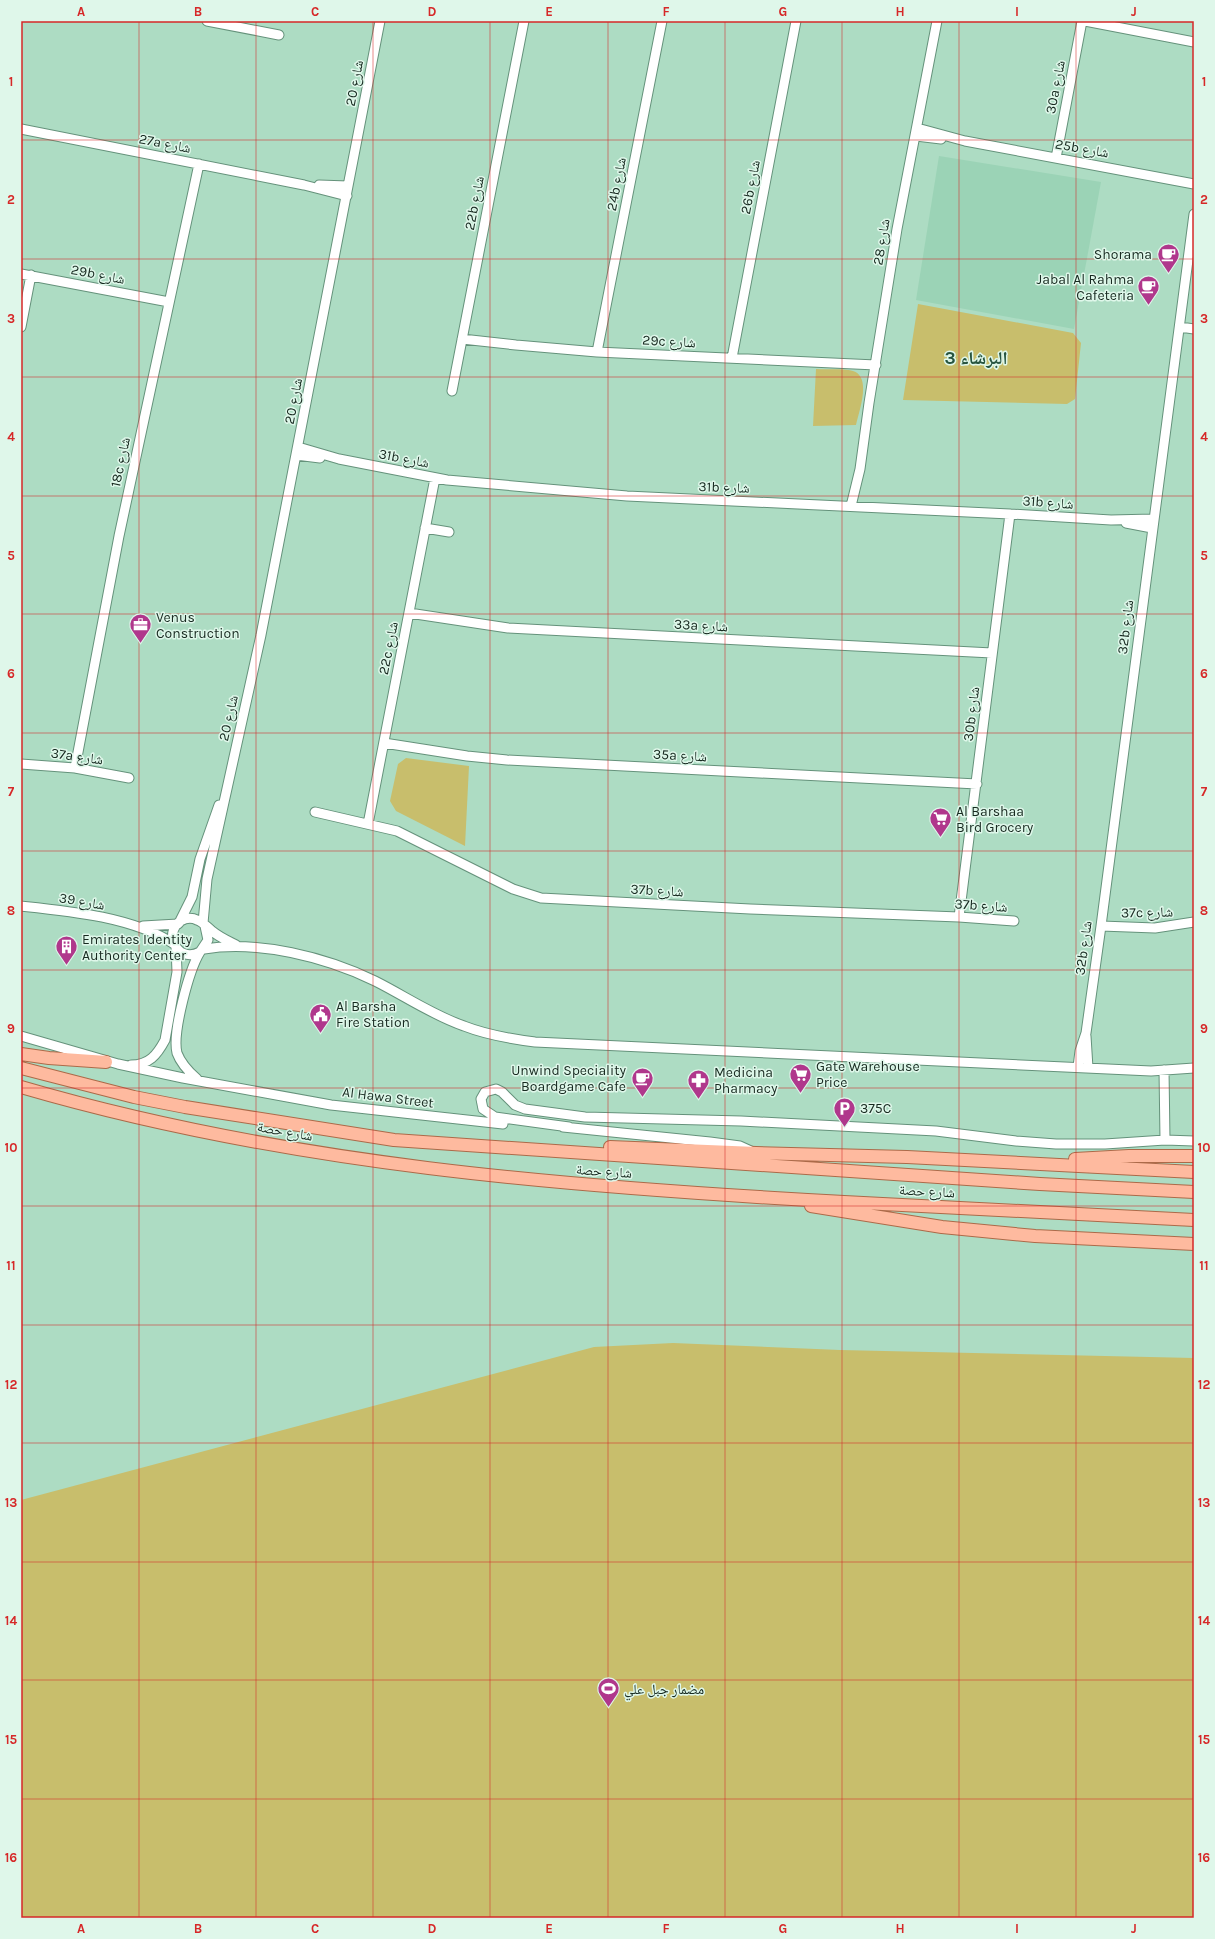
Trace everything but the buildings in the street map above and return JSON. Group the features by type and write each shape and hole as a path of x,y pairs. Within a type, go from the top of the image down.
{"main road":[{"path":"21,1054 49,1058 112,1063"},
{"name":"شارع حصة","path":"21,1068 134,1097 185,1107 394,1140 1033,1184 1194,1192"},
{"name":"شارع حصة","path":"21,1087 178,1126 330,1154 514,1179 589,1186 766,1198 1194,1220"},
{"name":"شارع حصة","path":"513,1148 560,1146 756,1153 907,1156 1036,1163"},
{"path":"1036,1163 1106,1157 1194,1156"},
{"path":"1036,1163 1194,1172"},
{"path":"766,1198 853,1214 942,1227 1035,1236 1194,1244"}],"street":[{"path":"207,21 226,23 279,35"},
{"name":"شارع 20","path":"204,925 206,885 221,821 227,785 262,635 380,21"},
{"name":"22b شارع","path":"452,390 524,21"},
{"name":"24b شارع","path":"597,352 662,21"},
{"name":"26b شارع","path":"732,358 796,21"},
{"name":"شارع 28","path":"856,506 860,469 897,229 937,21"},
{"name":"30a شارع","path":"1056,158 1082,21"},
{"path":"1085,21 1194,42"},
{"name":"27a شارع","path":"21,129 304,185 347,196"},
{"name":"25b شارع","path":"916,132 1194,184"},
{"name":"18c شارع","path":"75,768 119,536 199,164"},
{"name":"27a شارع","path":"304,185 348,186"},
{"name":"32b شارع","path":"1078,1067 1080,1051 1086,1033 1101,926 1153,519 1194,224 1194,214"},
{"name":"29b شارع","path":"21,274 169,302"},
{"path":"21,327 31,276"},
{"path":"1180,327 1194,329"},
{"name":"29c شارع","path":"462,338 516,346 597,352 876,365"},
{"name":"31b شارع","path":"297,451 435,478 627,496 856,506 1111,520 1153,519"},
{"name":"22c شارع","path":"368,824 435,478"},
{"name":"30b شارع","path":"959,917 1010,514"},
{"name":"31b شارع","path":"1111,520 1152,528"},
{"path":"425,528 449,532"},
{"name":"33a شارع","path":"409,613 508,628 992,653"},
{"name":"35a شارع","path":"384,743 467,756 507,760 977,784"},
{"name":"37a شارع","path":"21,764 75,768 129,778"},
{"name":"شارع 20","path":"178,923 192,897 203,850 227,785"},
{"name":"37b شارع","path":"315,812 368,824 411,837 513,889 542,898 750,909 959,917 1014,921"},
{"name":"شارع 39","path":"21,906 72,913 138,926 156,933 175,945"},
{"path":"112,1063 140,1064 148,1061 160,1050 165,1040 177,972 173,933 178,923 186,919 193,919 221,937 239,946"},
{"name":"37c شارع","path":"1101,926 1155,928 1194,922"},
{"name":"شارع 39","path":"138,926 178,923"},
{"path":"197,1079 182,1063 177,1052 176,1040 189,975 209,935 204,925"},
{"path":"175,945 181,952 189,955 202,950 239,946 298,955 342,967 375,981 450,1021 488,1034 514,1039 576,1045 1088,1068 1164,1070 1194,1068"},
{"name":"32b شارع","path":"1086,1033 1088,1068"},
{"name":"Al Hawa Street","path":"21,1036 112,1063 331,1104 472,1121 548,1128 569,1127 725,1144 740,1146 756,1153"},
{"path":"1164,1070 1165,1140"},
{"path":"569,1127 495,1117 483,1109 482,1099 488,1090 496,1089 502,1092 515,1105 525,1109 606,1118 741,1121 936,1131 968,1134 1000,1140 1056,1144 1105,1144 1165,1140 1194,1141"}],"shaded area":[{"path":"939,156 1101,182 1074,329 916,300"},
{"path":"918,304 1073,333 1081,343 1075,399 1067,404 903,400"},
{"path":"816,369 849,370 859,374 862,380 863,395 856,425 813,426"},
{"path":"406,758 469,766 465,846 396,811 390,801 398,764"},
{"name":"مضمار جبل علي","path":"673,1343 840,1350 1194,1358 1194,1918 21,1918 21,1500 594,1347"}],"place":[{"name":"Shorama","path":"1168,274"},
{"name":"Jabal Al Rahma Cafeteria","path":"1149,306"},
{"name":"Venus Construction","path":"140,644"},
{"name":"Al Barshaa Bird Grocery","path":"940,838"},
{"name":"Emirates Identity Authority Center","path":"66,966"},
{"name":"Al Barsha Fire Station","path":"320,1034"},
{"name":"Gate Warehouse Price","path":"800,1094"},
{"name":"Unwind Speciality Boardgame Cafe","path":"642,1098"},
{"name":"Medicina Pharmacy","path":"698,1100"},
{"name":"375C","path":"844,1128"},
{"name":"مضمار جبل علي","path":"608,1708"}],"district":[{"name":"البرشاء 3","path":"976,358"}]}
